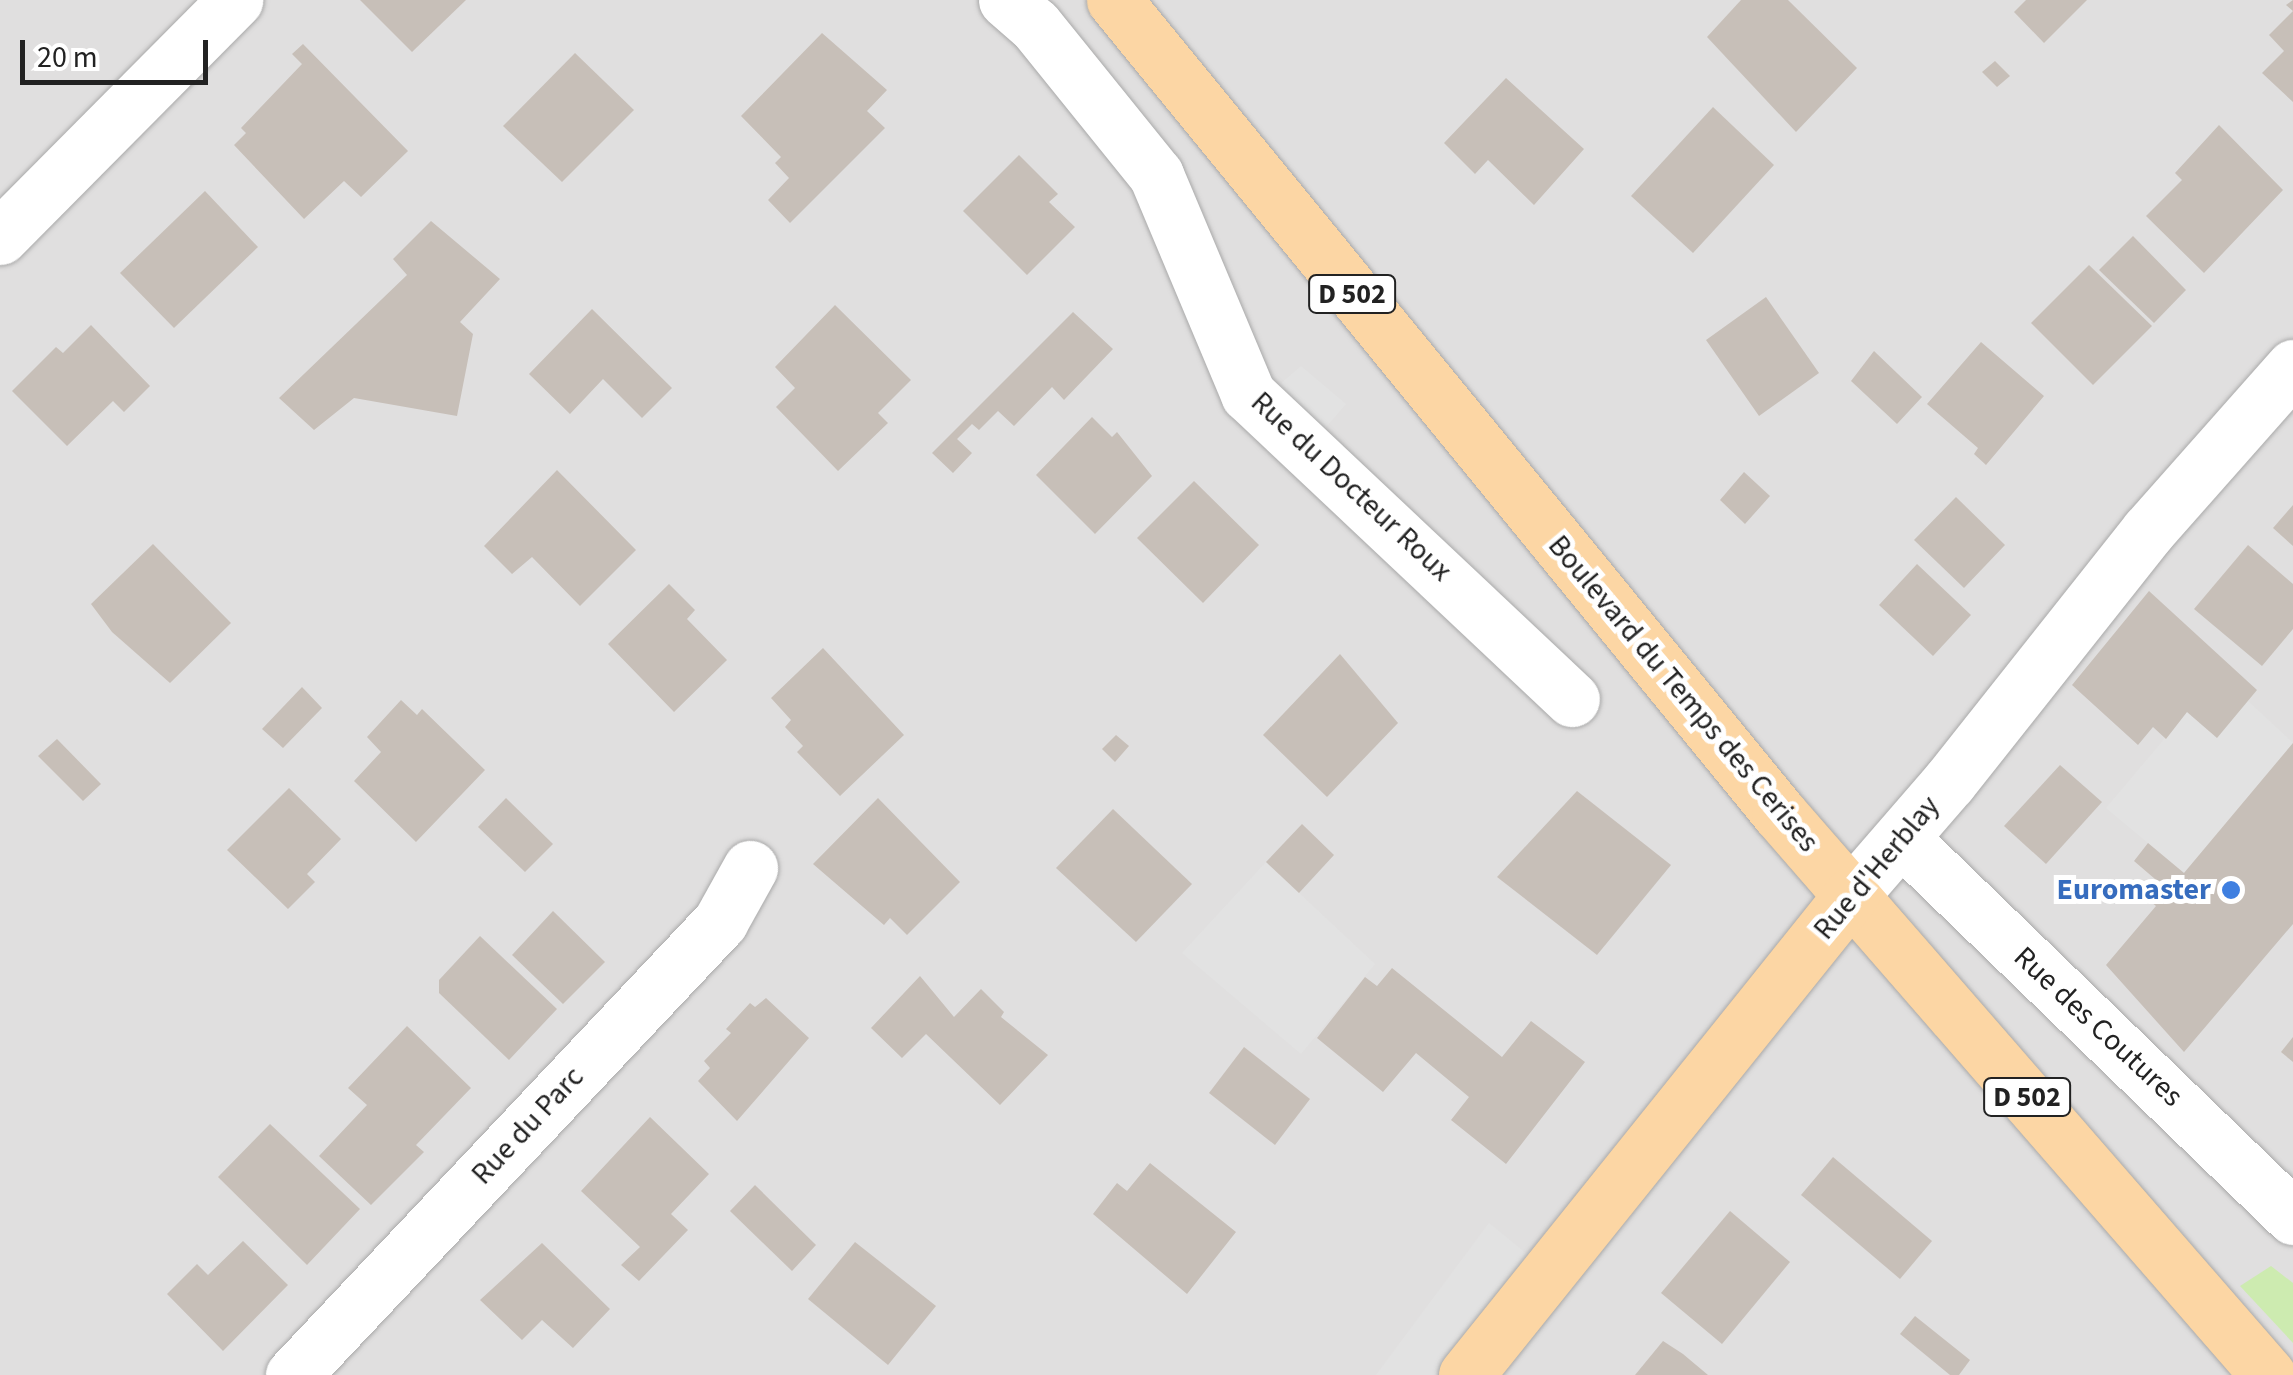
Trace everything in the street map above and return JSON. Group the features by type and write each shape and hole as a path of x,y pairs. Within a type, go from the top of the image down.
{"main road":[{"name":"Boulevard du Temps des Cerises","path":"1114,0 1852,894 2268,1375"},
{"name":"Rue d'Herblay","path":"1466,1375 1852,894"}],"street":[{"path":"0,237 235,0"},
{"name":"Rue du Docteur Roux","path":"1006,0 1034,25 1156,175 1248,394 1572,699"},
{"name":"Rue d'Herblay","path":"1852,894 1902,839 2148,531 2293,367"},
{"name":"Rue des Coutures","path":"1902,839 1986,924 2183,1104 2293,1216"},
{"name":"Rue du Parc","path":"292,1375 720,922 750,868"}],"shaded area":[{"path":"0,0 2293,0 2293,1375 0,1375"},
{"path":"1301,366 1346,404 1308,448 1258,403"},
{"path":"2248,701 2293,743 2184,873 2106,808 2187,712 2217,738"},
{"path":"1266,862 1375,964 1301,1054 1182,953"},
{"path":"1489,1223 1549,1272 1466,1375 1376,1375"}],"green space":[{"path":"2271,1266 2293,1283 2293,1343 2240,1286"}],"building":[{"path":"360,0 466,0 412,52"},
{"path":"1741,0 1788,0 1857,68 1796,132 1707,37"},
{"path":"2026,0 2087,0 2044,43 2014,12"},
{"path":"2293,11 2293,102 2262,73 2284,51 2269,35"},
{"path":"822,33 887,90 867,111 885,128 790,223 768,200 789,178 775,163 781,157 741,116"},
{"path":"303,44 408,151 361,197 344,181 304,219 234,145 246,133 241,128 302,64 292,54"},
{"path":"575,53 634,110 562,182 503,126"},
{"path":"1995,61 2010,76 1997,87 1982,72"},
{"path":"1506,78 1584,149 1534,205 1488,160 1475,174 1444,143"},
{"path":"1713,107 1774,165 1693,253 1631,196"},
{"path":"2219,125 2283,190 2204,273 2146,216 2182,180 2175,173"},
{"path":"1019,155 1058,194 1049,202 1075,227 1027,275 963,211"},
{"path":"205,191 258,247 174,328 120,273"},
{"path":"431,221 500,279 460,322 473,334 457,416 354,398 314,430 279,398 407,275 393,259"},
{"path":"2133,236 2186,290 2154,323 2099,270"},
{"path":"2089,265 2152,326 2093,385 2031,323"},
{"path":"1766,297 1819,373 1759,416 1706,340"},
{"path":"835,305 911,380 878,413 888,423 838,471 776,407 795,388 775,367"},
{"path":"592,309 672,388 642,418 603,379 570,414 529,374"},
{"path":"1073,312 1113,349 1064,400 1052,387 1014,426 998,411 979,430 972,424 957,439 972,453 953,473 932,453"},
{"path":"91,325 150,386 124,412 113,401 67,446 12,391 56,347 63,353"},
{"path":"1981,342 2044,396 1986,465 1974,454 1978,448 1927,404"},
{"path":"1874,351 1922,397 1897,424 1851,381"},
{"path":"1092,417 1112,437 1117,432 1152,476 1095,534 1036,475"},
{"path":"557,470 636,550 580,606 532,557 512,574 484,546"},
{"path":"1744,472 1770,496 1745,524 1720,500"},
{"path":"1194,481 1259,545 1203,603 1137,538"},
{"path":"1956,497 2005,545 1964,588 1914,540"},
{"path":"2293,505 2293,546 2273,528"},
{"path":"153,544 231,623 170,683 112,632 91,604"},
{"path":"2248,545 2293,584 2293,629 2262,666 2194,609"},
{"path":"1917,564 1971,615 1933,656 1879,605"},
{"path":"669,584 695,610 687,619 727,660 674,712 608,644"},
{"path":"2149,591 2257,690 2217,738 2187,712 2166,739 2153,727 2138,745 2072,685"},
{"path":"823,648 904,735 840,796 797,752 803,746 785,727 791,720 771,698"},
{"path":"1340,654 1398,723 1327,797 1263,735"},
{"path":"302,687 322,708 283,748 262,729"},
{"path":"401,700 417,715 422,709 485,770 416,842 354,781 381,752 367,737"},
{"path":"1116,735 1129,746 1115,762 1102,749"},
{"path":"57,739 101,784 83,801 38,756"},
{"name":"Euromaster","path":"2293,743 2293,924 2184,1052 2106,965 2156,906 2142,895 2155,879 2134,861 2148,843 2184,873"},
{"path":"2060,765 2102,802 2046,864 2004,826"},
{"path":"289,788 341,839 307,874 315,882 288,909 227,850"},
{"path":"1577,791 1671,865 1597,955 1497,877"},
{"path":"506,798 553,844 525,872 478,827"},
{"path":"878,798 960,882 907,935 890,918 884,925 813,864"},
{"path":"1113,809 1192,884 1136,942 1056,868"},
{"path":"1302,824 1334,855 1299,893 1266,862"},
{"path":"553,911 605,962 563,1004 512,955"},
{"path":"480,936 557,1009 509,1060 439,993 439,980"},
{"path":"1392,968 1502,1057 1531,1021 1585,1062 1506,1164 1451,1120 1469,1097 1416,1053 1383,1092 1317,1038 1365,977 1377,986"},
{"path":"920,976 954,1017 981,989 1004,1012 1001,1017 1048,1055 1000,1105 926,1034 902,1058 871,1028"},
{"path":"766,998 809,1038 737,1121 698,1081 710,1068 704,1061 731,1033 726,1029 750,1003 755,1007"},
{"path":"407,1026 471,1088 416,1145 424,1152 371,1205 319,1156 367,1105 348,1088"},
{"path":"2293,1037 2293,1062 2281,1052"},
{"path":"1244,1047 1310,1099 1275,1145 1209,1093"},
{"path":"650,1117 709,1174 671,1214 688,1230 639,1281 621,1265 640,1247 581,1191"},
{"path":"270,1124 360,1209 307,1265 218,1177"},
{"path":"1833,1157 1932,1241 1900,1279 1801,1195"},
{"path":"1150,1163 1236,1232 1187,1294 1093,1214 1117,1183 1127,1191"},
{"path":"755,1185 816,1245 792,1271 730,1211"},
{"path":"1730,1211 1790,1262 1722,1344 1661,1293"},
{"path":"243,1241 288,1285 223,1351 167,1294 197,1264 208,1275"},
{"path":"855,1242 936,1306 888,1365 808,1299"},
{"path":"542,1243 610,1309 573,1348 542,1320 522,1340 480,1300"},
{"path":"1915,1316 1970,1360 1959,1375 1950,1375 1900,1334"},
{"path":"1663,1341 1683,1354 1708,1375 1635,1375"}],"place":[{"name":"Euromaster","path":"2231,890"}]}
